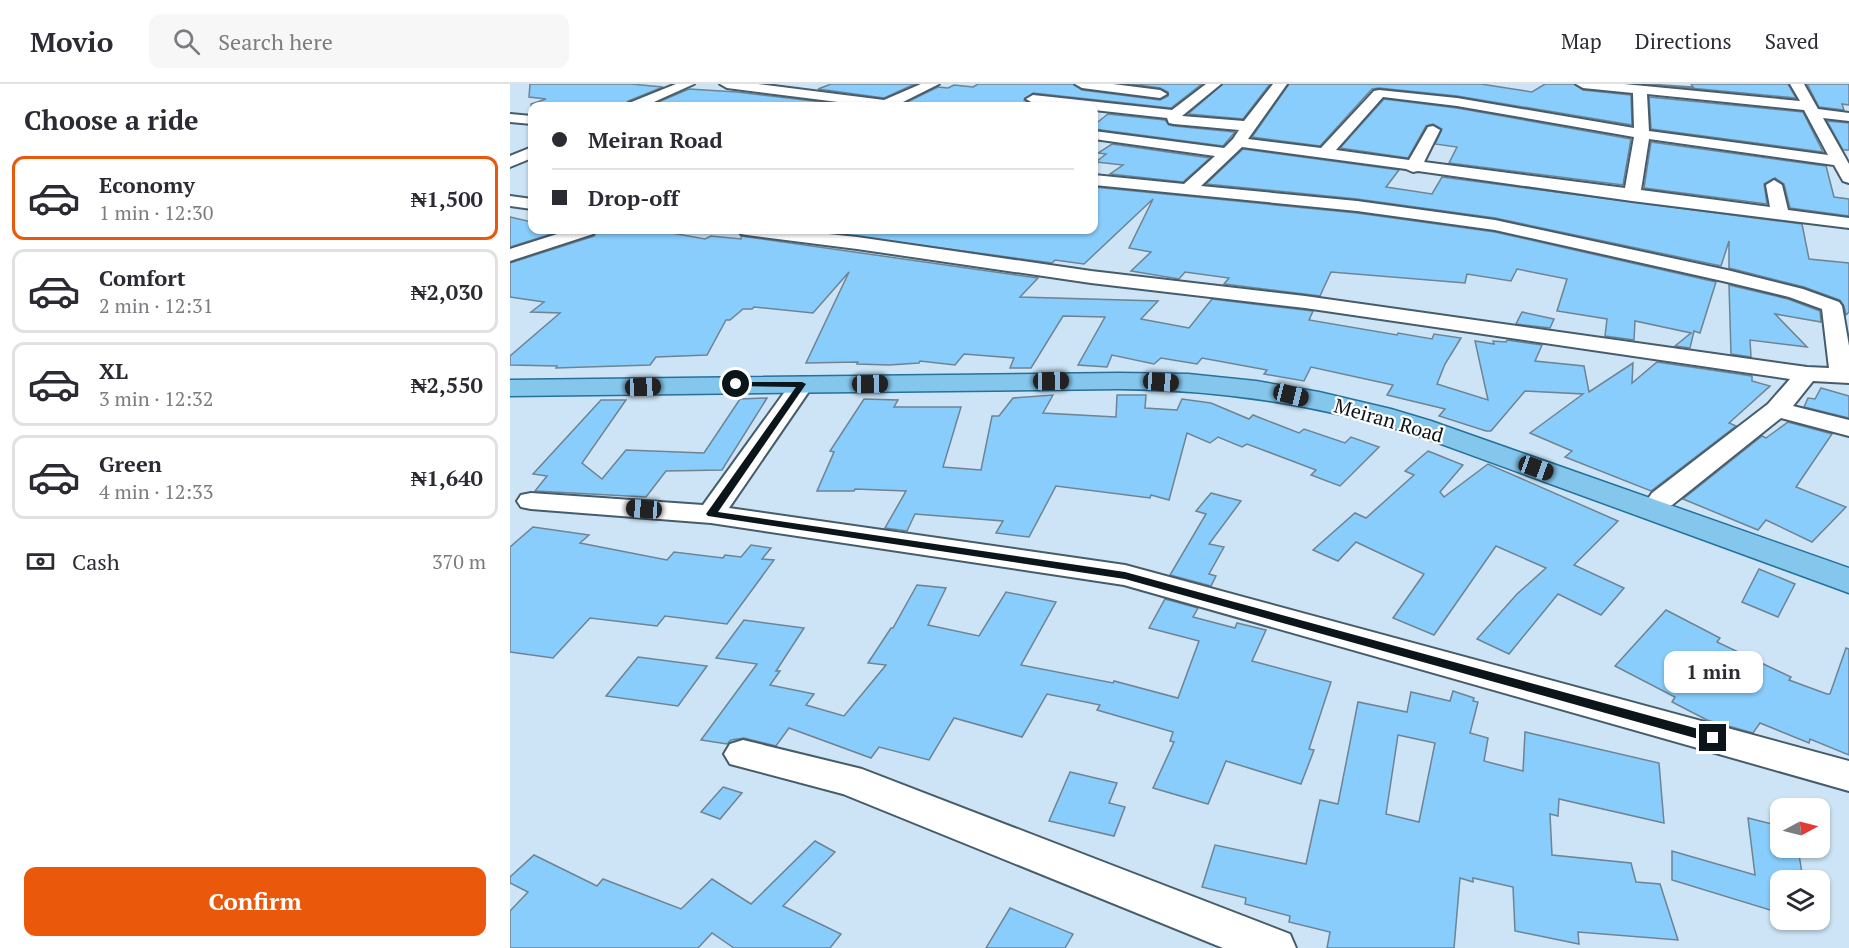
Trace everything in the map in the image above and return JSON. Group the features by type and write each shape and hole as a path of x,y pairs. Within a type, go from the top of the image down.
{"main road":[{"name":"Meiran Road","path":"510,375 1084,370 1203,372 1321,388 1387,404 1849,565"},
{"name":"Meiran Road","path":"510,388 1161,382 1254,388 1352,407 1421,427 1849,581"}],"street":[{"path":"643,102 682,84"},
{"path":"727,84 859,102"},
{"path":"897,102 932,84"},
{"path":"1082,84 1105,85 1195,98"},
{"path":"1098,114 1162,121 1175,117 1214,84"},
{"path":"1188,189 1234,147 1280,84"},
{"path":"1583,84 1814,115 1849,117"},
{"path":"1797,84 1849,178"},
{"path":"1632,196 1642,134 1640,90"},
{"path":"762,102 783,92"},
{"path":"1325,153 1381,93 1464,103 1642,134 1838,161"},
{"path":"1033,99 1057,102"},
{"path":"1098,107 1248,126"},
{"path":"1797,123 1814,115"},
{"path":"510,118 528,120"},
{"path":"1413,167 1433,130"},
{"path":"1098,135 1325,153 1413,167 1849,223"},
{"path":"510,162 528,154"},
{"path":"1190,165 1211,168"},
{"path":"781,234 1080,275 1305,302 1807,374 1846,376 1832,306 1796,293 1628,253 1495,225 1357,206 1098,180"},
{"path":"1774,185 1780,215"},
{"path":"510,201 528,203"},
{"path":"510,255 575,234"},
{"path":"1662,499 1777,409 1807,374"},
{"path":"711,514 802,384"},
{"path":"1777,409 1849,428"},
{"path":"531,501 711,514 1125,575 1849,776"},
{"path":"743,754 849,780 1274,948"}],"building":[{"path":"530,84 631,84 663,87 627,102 537,102 546,99 529,97"},
{"path":"831,84 915,84 884,98 818,89"},
{"path":"978,84 1073,84 1082,90 1160,100 1168,96 1168,92 1160,88 1131,84 1202,84 1171,108 1033,93 1024,100 1028,102 907,102 938,87 948,88 954,85 973,87"},
{"path":"1223,84 1270,84 1243,119 1188,114"},
{"path":"1289,84 1481,84 1532,92 1545,84 1574,84 1583,90 1631,95 1632,125 1457,96 1379,88 1372,89 1320,146 1252,137"},
{"path":"1647,84 1693,87 1691,84 1788,84 1796,98"},
{"path":"1807,84 1849,84 1849,105 1842,104 1844,110 1819,107"},
{"path":"689,89 822,102 658,102"},
{"path":"1649,97 1803,112 1823,152 1651,129"},
{"path":"1384,99 1457,108 1631,139 1623,185 1449,163 1457,147 1435,144 1442,129 1433,124 1426,126 1408,158 1340,148"},
{"path":"1108,114 1165,120 1169,125 1174,126 1235,132 1223,146 1098,130 1098,122"},
{"path":"1827,121 1849,123 1849,150 1843,150"},
{"path":"1651,142 1826,166 1834,197 1849,199 1849,216 1790,208 1784,184 1775,178 1764,184 1767,204 1644,188"},
{"path":"1112,144 1210,158 1183,182 1110,174 1123,165 1098,162 1106,154 1098,153"},
{"path":"1243,149 1399,170 1386,187 1432,194 1442,177 1802,224 1809,259 1849,263 1849,312 1846,315 1840,300 1804,287 1729,268 1729,241 1721,266 1495,218 1357,199 1206,184"},
{"path":"1098,187 1357,213 1495,232 1716,282 1700,333 1694,331 1690,348 1675,346 1691,333 1635,321 1634,340 1605,336 1607,319 1557,311 1567,279 1517,269 1511,281 1467,274 1465,283 1331,272 1320,296 1224,284 1229,278 1185,272 1179,279 1131,271 1151,252 1129,248 1153,199 1084,264 1055,260 1052,263 837,234 1098,234"},
{"path":"510,217 528,221 528,234 551,234 510,247"},
{"path":"595,234 677,234 705,239 711,236 741,239 741,236 1038,278 1020,297 1158,301 1141,319 1189,328 1212,299 1313,311 1309,320 1397,335 1398,333 1432,339 1434,334 1461,338 1445,364 1437,384 1488,400 1475,341 1494,344 1493,341 1506,342 1507,340 1542,345 1535,361 1584,366 1589,392 1633,363 1632,383 1657,362 1752,376 1752,381 1770,386 1729,423 1736,426 1651,491 1565,457 1572,451 1530,433 1583,394 1525,391 1491,431 1486,431 1439,416 1445,409 1387,395 1393,385 1311,367 1304,381 1264,374 1267,370 1202,358 1197,364 1161,358 1154,364 1112,355 1107,367 1078,365 1105,317 1063,316 1031,368 1010,368 1014,358 964,354 955,365 920,361 919,363 889,365 857,364 858,362 806,363 849,272 813,313 754,307 743,309 730,320 726,320 707,355 656,357 650,365 556,368 557,366 510,365 510,356 560,313 531,312 544,302 510,297 510,263"},
{"path":"1729,285 1788,299 1820,311 1821,322 1775,314 1807,347 1750,340 1751,357 1731,354"},
{"path":"1522,312 1554,319 1550,328 1516,324"},
{"path":"1821,388 1849,396 1849,418 1804,407 1808,398 1815,399"},
{"path":"1053,395 1043,413 1116,417 1117,395 1146,395 1145,408 1177,410 1182,399 1211,403 1249,419 1253,415 1299,433 1304,429 1345,443 1351,437 1379,447 1340,486 1311,475 1316,470 1247,444 1242,447 1218,437 1210,443 1187,433 1169,500 1151,495 1150,498 1056,486 1029,537 996,533 1003,521 915,514 907,531 885,528 906,491 855,489 854,491 817,491 834,452 830,451 864,399 898,400 894,407 961,407 943,467 981,470 992,416 999,416 1013,398"},
{"path":"767,398 722,470 666,471 646,497 535,491 547,476 533,474 601,400 626,400 582,463 602,479 626,450 704,453 740,399"},
{"path":"1788,422 1832,434 1796,487 1846,507 1812,542 1766,520 1758,530 1683,499 1762,436 1766,438"},
{"path":"1428,451 1463,465 1440,492 1444,497 1488,464 1618,521 1574,565 1624,588 1601,615 1558,594 1509,654 1477,639 1517,594 1546,568 1496,546 1434,635 1393,618 1424,574 1356,542 1338,561 1313,550 1355,513 1366,518 1414,475 1405,471"},
{"path":"1211,493 1241,501 1209,544 1224,547 1209,574 1216,576 1211,586 1170,575 1206,514 1196,511"},
{"path":"533,527 589,535 580,543 667,560 674,552 723,558 725,555 741,557 751,545 771,548 762,559 774,560 727,624 665,616 657,626 590,618 553,658 510,652 510,547"},
{"path":"1759,569 1795,584 1778,617 1742,602"},
{"path":"917,585 946,588 928,625 979,636 1006,592 1056,602 1021,665 1113,683 1114,681 1178,698 1199,641 1149,628 1165,599 1198,608 1193,617 1235,628 1237,623 1266,630 1252,661 1331,682 1309,749 1314,750 1301,784 1226,761 1208,804 1153,788 1174,742 1170,741 1173,732 1097,710 1100,705 1047,694 1022,737 954,718 929,760 879,747 871,758 789,728 776,746 744,738 731,740 727,744 701,740 757,664 716,658 744,620 804,628 776,671 780,671 770,685 814,694 806,705 844,716 886,665 868,663 893,628"},
{"path":"1666,610 1720,638 1717,642 1791,677 1789,680 1827,694 1830,694 1846,648 1849,649 1849,755 1810,739 1809,743 1760,723 1753,733 1707,720 1672,702 1675,697 1615,666"},
{"path":"638,657 707,666 678,706 606,696"},
{"path":"1453,691 1474,698 1473,701 1478,702 1470,733 1488,738 1484,761 1523,771 1525,732 1659,763 1664,823 1559,799 1558,816 1550,814 1552,855 1631,863 1636,882 1660,884 1678,940 1578,932 1579,944 1515,931 1513,887 1473,878 1473,882 1460,878 1454,948 1327,948 1330,932 1289,922 1290,916 1245,904 1246,898 1202,887 1215,845 1306,864 1320,800 1338,804 1358,702 1407,712 1411,692 1450,701","holes":["1398,735 1435,743 1419,822 1386,814"]},
{"path":"1070,772 1117,783 1109,803 1125,807 1114,836 1049,821"},
{"path":"723,787 742,793 720,819 701,812"},
{"path":"1748,818 1770,824 1770,858 1800,858 1801,870 1770,870 1770,910 1672,880 1672,851 1755,875"},
{"path":"815,841 835,852 783,906 841,934 830,948 734,948 712,933 698,948 510,948 510,911 528,892 510,883 510,877 534,855 597,886 603,879 681,909 712,879 751,904"},
{"path":"1010,908 1073,934 1065,948 986,948"}],"route":[{"path":"736,384 802,384 711,514 1125,575 1713,738"}]}
